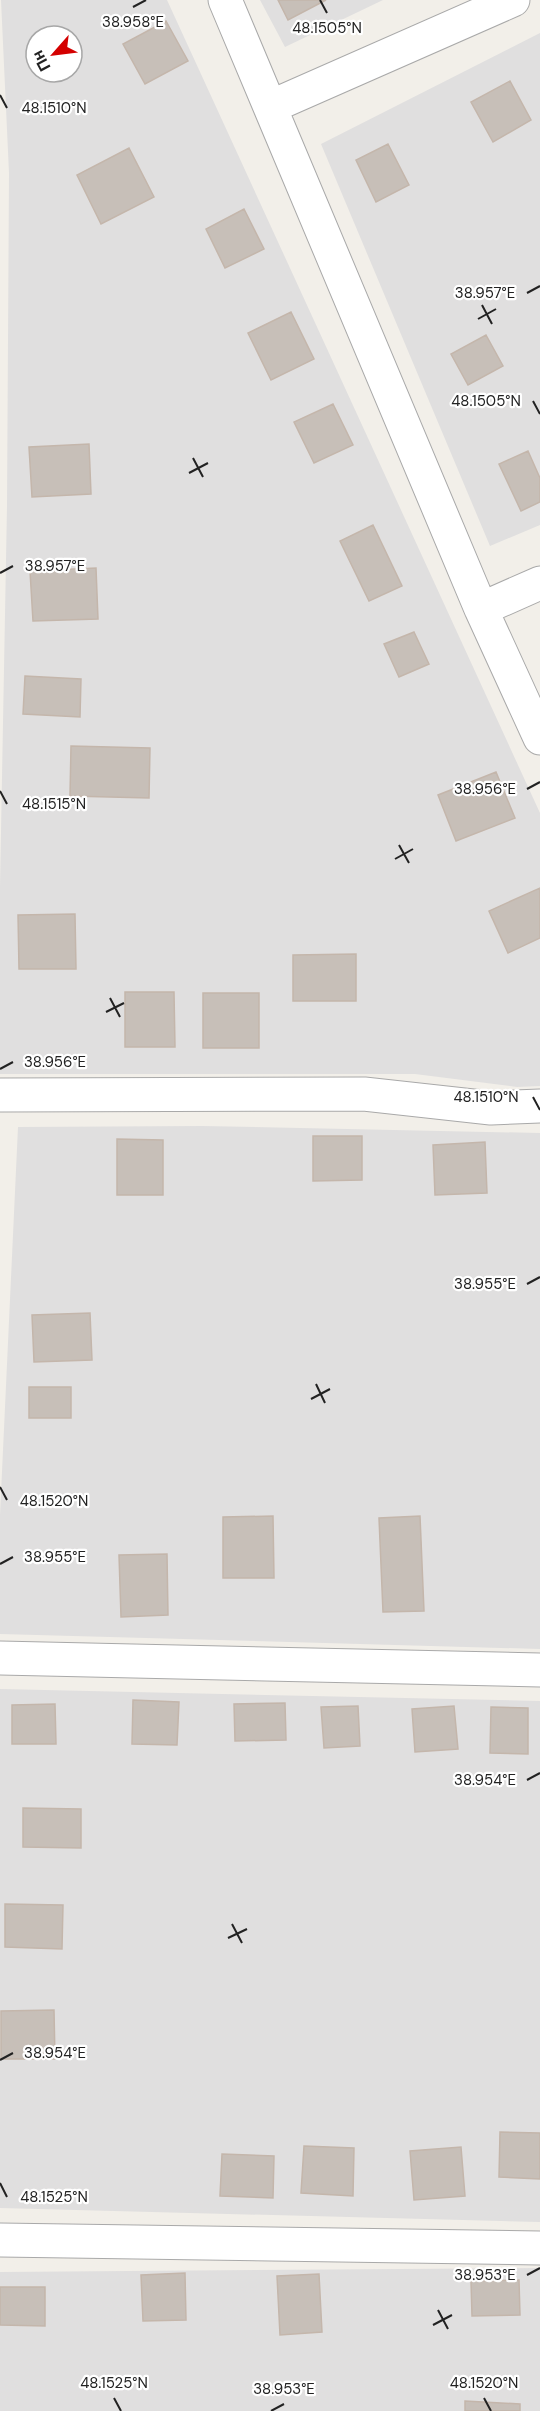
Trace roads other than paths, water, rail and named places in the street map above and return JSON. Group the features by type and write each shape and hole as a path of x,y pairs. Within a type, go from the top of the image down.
{"street":[{"path":"225,0 481,609 540,738"},
{"path":"270,107 513,0"},
{"path":"481,609 540,583"},
{"path":"0,1095 363,1094 491,1108 540,1106"},
{"path":"0,1658 540,1670"},
{"path":"0,2240 540,2248"}]}
